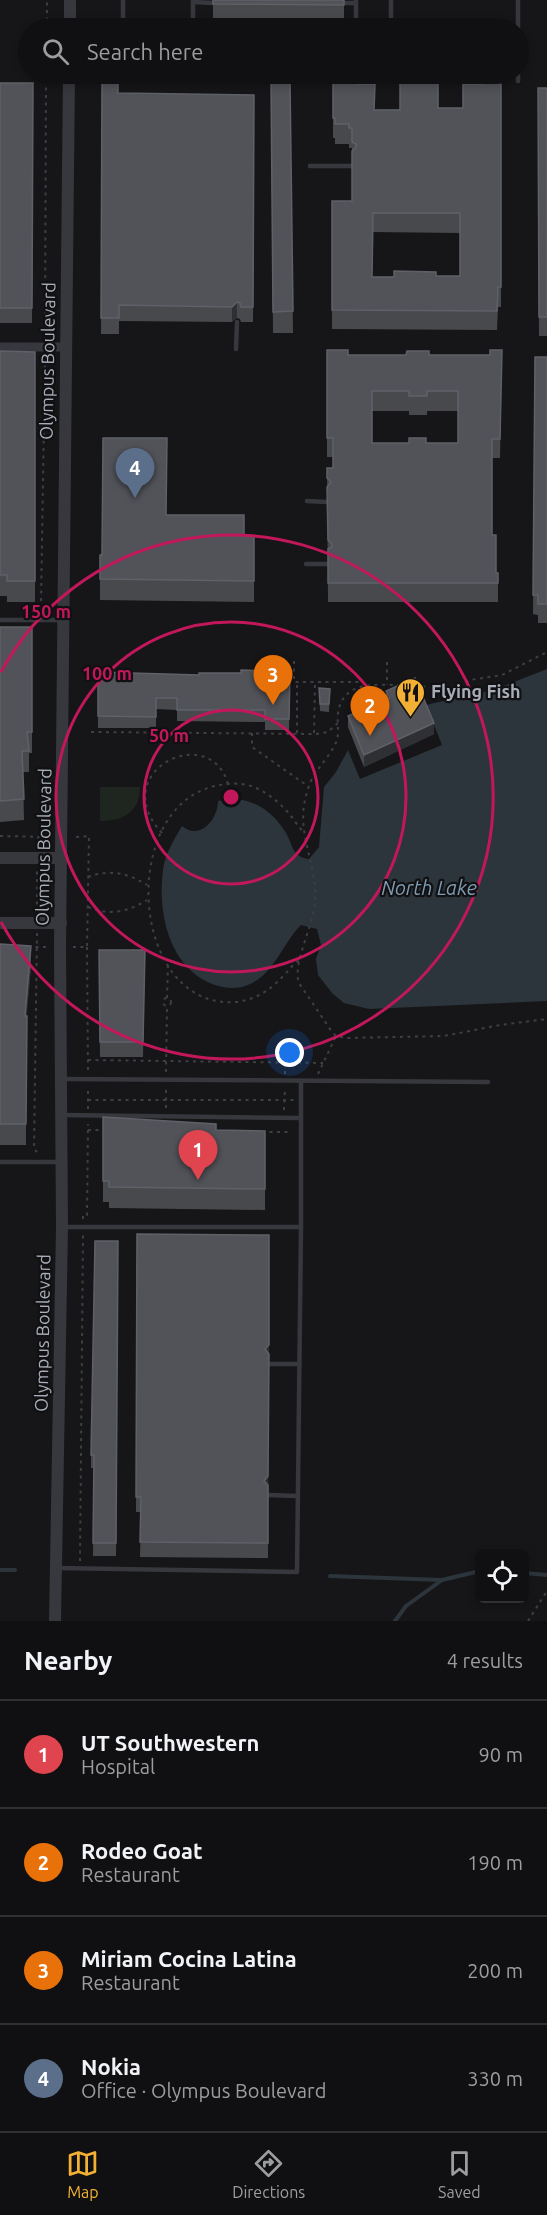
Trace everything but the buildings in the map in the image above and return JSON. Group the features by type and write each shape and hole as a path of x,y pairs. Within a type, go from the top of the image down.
{"street":[{"path":"70,0 70,18"},
{"name":"Olympus Boulevard","path":"55,1621 62,1227 61,923 69,84"},
{"path":"0,347 66,347"},
{"path":"0,858 62,858"},
{"path":"0,923 61,923"}],"lane":[{"path":"123,0 123,18"},
{"path":"391,0 391,18"},
{"path":"518,0 518,18"},
{"path":"193,18 193,1 213,3"},
{"path":"344,3 356,2 356,18"},
{"path":"310,166 352,166"},
{"path":"236,349 237,322"},
{"path":"307,501 327,502"},
{"path":"306,564 328,564"},
{"path":"0,620 64,620"},
{"path":"62,1079 488,1082"},
{"path":"55,1568 297,1572 301,1081"},
{"path":"62,1115 301,1118"},
{"path":"0,1162 61,1162"},
{"path":"62,1227 301,1227"},
{"path":"269,1364 299,1364"},
{"path":"268,1495 298,1496"}],"path":[{"path":"46,18 47,0"},
{"path":"547,652 502,675 470,680 446,690 419,685 362,685 349,692 343,699 339,707 338,738 332,751 313,777 304,803 303,831 313,869 315,894 314,914 299,960 297,978 336,1036 347,1038 444,1036 547,1019"},
{"path":"294,661 294,682 359,682 362,685"},
{"path":"387,662 387,685"},
{"path":"297,682 297,734"},
{"path":"314,734 315,682"},
{"path":"91,732 314,734 328,732 338,723"},
{"path":"252,733 252,747 309,787"},
{"path":"162,833 152,822 145,801 148,781 162,764 180,755 199,756 215,764 227,778 228,784"},
{"path":"299,960 266,992 256,997 237,1002 216,1000 195,992 168,965 156,943 147,900 154,849 162,833 172,816 192,797 210,787 228,784 254,787 285,809 303,831"},
{"path":"0,836 51,837"},
{"path":"75,837 88,836 88,1130 87,1215 83,1215 80,1569"},
{"path":"38,837 34,1149 39,1155"},
{"path":"88,877 98,873 119,873 131,876 148,886"},
{"path":"87,906 107,912 121,912 147,900"},
{"path":"27,947 49,947"},
{"path":"75,947 87,947"},
{"path":"166,1116 167,1006 164,1001 167,998 168,965"},
{"path":"317,1081 317,1074 336,1036"},
{"path":"88,1060 323,1063"},
{"path":"284,1132 285,1062"},
{"path":"88,1100 301,1100"},
{"path":"88,1130 110,1130"},
{"path":"261,1132 301,1132"},
{"path":"528,1621 547,1591"}],"shaded area":[{"path":"100,787 140,787 137,803 123,817 100,821"}],"water":[{"name":"North Lake","path":"547,669 547,1001 369,1009 344,1003 332,993 318,975 316,959 321,945 317,929 301,925 269,969 253,983 242,987 226,988 202,979 179,957 166,928 162,879 165,859 182,826 195,831 207,826 215,815 218,801 229,799 248,801 273,816 286,833 296,853 309,859 319,847 324,787 336,772 348,750 360,779 442,745 426,705 493,690"}],"waterway":[{"path":"0,1570 15,1570"},
{"path":"395,1621 406,1606 442,1580 475,1572"},
{"path":"529,1573 547,1575"},
{"path":"330,1576 442,1580"}],"place":[{"name":"Nokia","path":"135,498"},
{"name":"Miriam Cocina Latina","path":"273,705"},
{"name":"Flying Fish","path":"410,718"},
{"name":"Rodeo Goat","path":"370,736"},
{"name":"UT Southwestern","path":"198,1180"}]}
